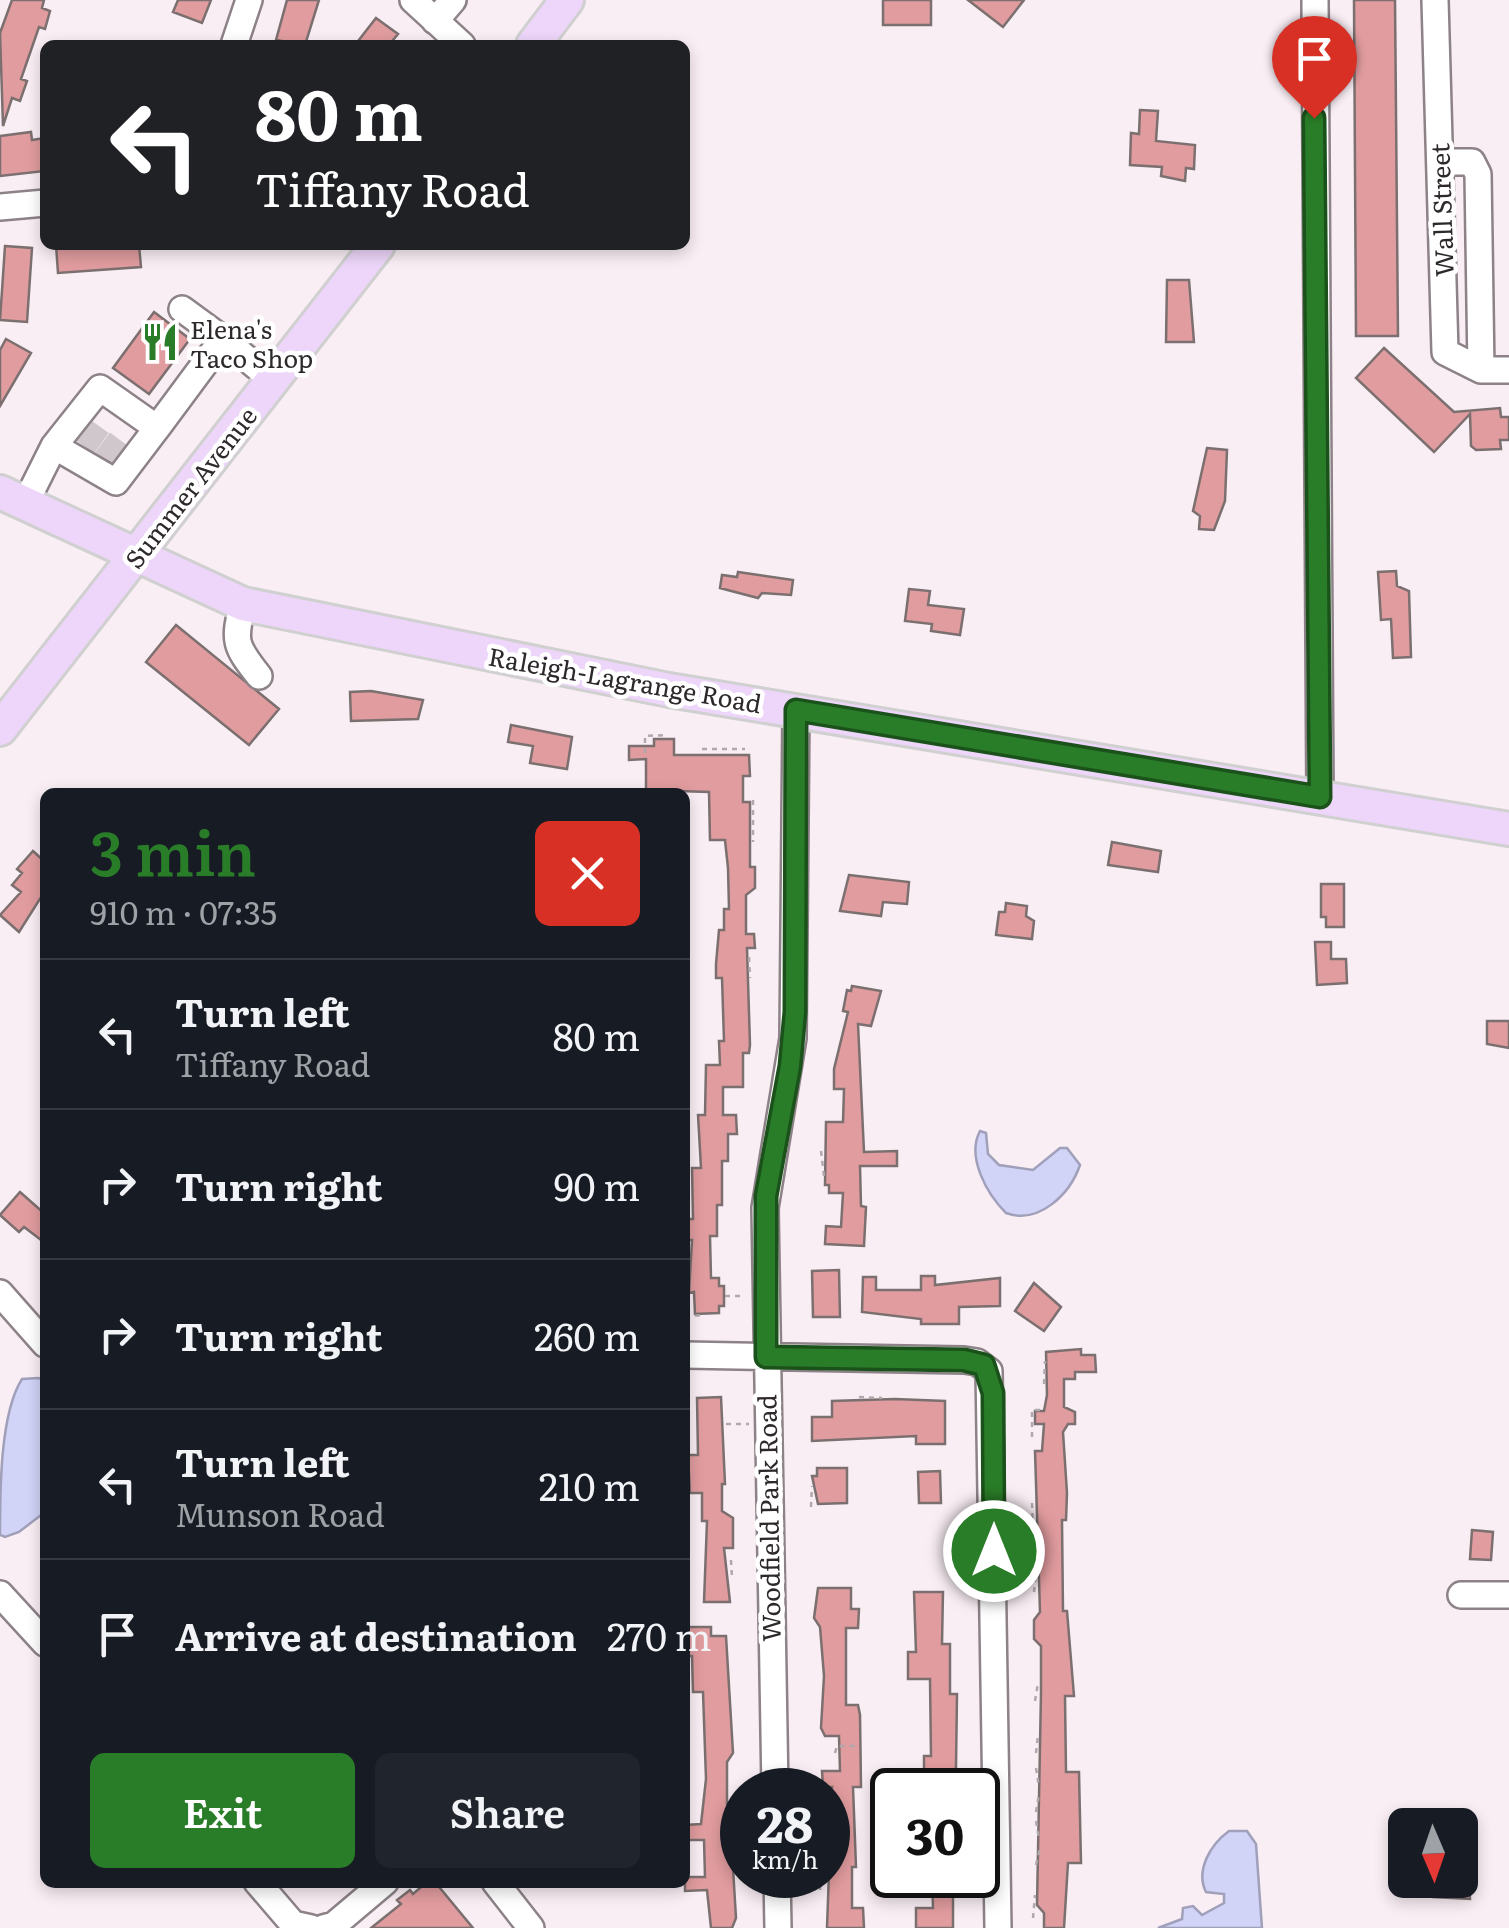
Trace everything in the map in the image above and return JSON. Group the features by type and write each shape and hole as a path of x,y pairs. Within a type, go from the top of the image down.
{"main road":[{"path":"537,40 568,0"},
{"name":"Summer Avenue","path":"0,728 374,250"},
{"name":"Raleigh-Lagrange Road","path":"12,498 243,604 506,659 1509,828"}],"street":[{"path":"236,40 249,0"},
{"path":"413,0 445,36"},
{"path":"445,36 453,0"},
{"path":"1315,0 1320,797"},
{"name":"Wall Street","path":"1435,0 1445,352 1482,370"},
{"path":"1440,162 1472,162 1478,174 1482,370 1509,370"},
{"path":"0,208 40,204"},
{"path":"182,309 273,380"},
{"path":"83,456 116,482 129,418 224,339"},
{"path":"12,498 83,456 100,388 129,418"},
{"path":"243,604 234,636 241,654 259,676"},
{"name":"Woodfield Park Road","path":"775,1768 766,1196 790,1066 795,1012 796,710"},
{"path":"0,1293 40,1338"},
{"path":"690,1355 964,1360 984,1365 993,1393 998,1928"},
{"path":"0,1594 40,1638"},
{"path":"1461,1595 1509,1595"},
{"path":"262,1888 293,1924 311,1928"},
{"path":"323,1928 334,1925 378,1888"},
{"path":"500,1888 530,1928"},
{"path":"777,1898 778,1928"}],"path":[{"path":"646,752 645,736 666,736"},
{"path":"702,749 745,749"},
{"path":"753,800 753,842"},
{"path":"750,958 750,978"},
{"path":"821,1151 824,1176"},
{"path":"725,1296 748,1296"},
{"path":"690,1316 701,1315"},
{"path":"1044,1384 1045,1361"},
{"path":"860,1397 882,1398"},
{"path":"1032,1438 1032,1410 1042,1410"},
{"path":"726,1424 749,1424"},
{"path":"811,1507 812,1486"},
{"path":"1032,1503 1033,1530 1038,1530"},
{"path":"731,1560 732,1578"},
{"path":"1034,1592 1036,1574"},
{"path":"1035,1701 1038,1683"},
{"path":"1036,1753 1038,1735"},
{"path":"835,1753 838,1746 858,1746"},
{"path":"1036,1768 1039,1787"},
{"path":"1036,1812 1039,1794"},
{"path":"1036,1820 1039,1839"},
{"path":"1036,1866 1040,1848"},
{"path":"1033,1918 1035,1895"}],"water":[{"path":"980,1131 986,1133 988,1154 999,1165 1033,1170 1060,1148 1067,1148 1080,1165 1069,1186 1052,1204 1030,1215 1006,1213 992,1196 977,1163 976,1141"},
{"path":"22,1379 40,1379 40,1516 5,1537 0,1535 3,1453 9,1412"},
{"path":"1229,1831 1247,1831 1256,1844 1262,1928 1158,1928 1182,1919 1183,1908 1193,1906 1202,1915 1224,1903 1224,1894 1206,1892 1202,1875 1211,1850"}],"building":[{"path":"12,0 44,0 42,8 50,11 45,29 39,27 21,79 27,81 20,101 12,98 3,126 0,33"},
{"path":"178,0 211,0 202,23 173,12"},
{"path":"287,0 319,0 307,40 276,40"},
{"path":"883,0 931,0 931,25 883,25"},
{"path":"968,0 1024,0 1003,27"},
{"path":"1354,0 1395,0 1398,336 1356,336"},
{"path":"376,18 398,34 393,40 359,40"},
{"path":"1140,110 1158,111 1156,141 1195,145 1194,169 1186,168 1185,181 1161,176 1162,167 1130,165 1131,133 1139,134"},
{"path":"31,132 32,140 40,139 40,172 0,176 0,136"},
{"path":"5,246 32,248 27,322 0,320"},
{"path":"56,250 139,250 141,267 58,273"},
{"path":"1167,280 1189,280 1194,342 1166,342"},
{"name":"Elena's Taco Shop","path":"154,312 190,339 149,394 113,368"},
{"path":"6,339 31,353 0,406 0,350"},
{"path":"1384,348 1454,412 1500,408 1501,417 1509,417 1509,440 1500,440 1501,449 1476,450 1471,446 1470,414 1434,452 1356,378"},
{"path":"1207,448 1227,450 1225,501 1214,530 1199,529 1200,516 1193,511"},
{"path":"1396,571 1397,586 1409,591 1411,657 1393,658 1391,619 1381,620 1378,572"},
{"path":"738,572 793,580 791,595 762,593 758,598 720,588 722,575 737,577"},
{"path":"909,589 930,591 928,605 964,609 960,635 931,631 932,624 905,621"},
{"path":"176,625 279,709 249,745 146,662"},
{"path":"371,691 423,700 418,719 351,721 350,692"},
{"path":"511,725 572,737 567,769 530,763 533,746 508,742"},
{"path":"654,739 674,739 674,755 749,755 750,776 743,776 743,802 750,802 750,867 755,867 755,888 746,895 746,934 754,934 755,948 747,948 750,1045 749,1053 743,1053 743,1087 723,1087 723,1115 736,1115 737,1134 728,1134 728,1161 722,1161 722,1205 717,1205 717,1236 710,1236 711,1278 719,1278 719,1286 724,1286 724,1306 719,1306 719,1313 695,1314 694,1292 690,1293 690,1219 692,1168 701,1168 698,1115 705,1115 706,1065 720,1065 719,1041 724,1041 722,978 716,978 716,964 719,930 724,930 724,909 729,909 725,840 710,840 709,792 646,788 646,759 629,760 629,746 654,746"},
{"path":"1112,842 1161,851 1158,872 1108,865"},
{"path":"33,851 40,857 40,899 19,932 0,915 21,892 12,885 22,873 17,869"},
{"path":"849,875 909,882 907,904 883,902 881,916 840,911"},
{"path":"1321,884 1344,884 1344,927 1326,927 1326,917 1321,917"},
{"path":"1006,903 1027,906 1026,916 1034,921 1032,939 996,935 999,912 1005,912"},
{"path":"1315,942 1331,942 1331,959 1346,959 1347,983 1317,985"},
{"path":"852,986 881,991 871,1026 858,1024 864,1152 897,1151 897,1166 860,1166 861,1206 866,1207 864,1246 825,1244 826,1226 841,1227 843,1193 829,1193 829,1185 825,1185 826,1122 843,1122 844,1089 834,1089 834,1069 848,1012 843,1011 847,990 851,991"},
{"path":"1487,1021 1509,1021 1509,1048 1487,1044"},
{"path":"20,1192 40,1210 40,1239 24,1227 19,1232 0,1215"},
{"path":"839,1270 840,1317 813,1317 812,1271"},
{"path":"921,1276 935,1276 935,1285 1000,1278 1000,1306 959,1307 959,1324 921,1324 921,1319 862,1312 863,1277 876,1277 876,1290 921,1290"},
{"path":"1034,1283 1061,1307 1044,1331 1015,1311"},
{"path":"1081,1349 1081,1355 1095,1355 1096,1372 1075,1372 1075,1379 1064,1379 1064,1407 1075,1412 1075,1424 1068,1424 1063,1432 1067,1493 1066,1520 1062,1520 1063,1611 1067,1611 1074,1696 1065,1696 1066,1772 1079,1772 1081,1863 1068,1863 1064,1928 1044,1928 1044,1913 1037,1905 1041,1646 1034,1639 1034,1620 1040,1612 1035,1451 1042,1451 1044,1424 1035,1424 1035,1411 1044,1411 1047,1395 1046,1352"},
{"path":"721,1397 725,1484 722,1511 733,1518 733,1548 724,1548 730,1602 704,1602 707,1521 702,1521 702,1493 690,1493 690,1455 698,1455 697,1398"},
{"path":"832,1401 945,1401 945,1444 916,1444 916,1436 812,1441 812,1417 832,1417"},
{"path":"817,1468 847,1468 847,1503 818,1504 812,1476 817,1476"},
{"path":"940,1471 941,1503 919,1503 918,1472"},
{"path":"1472,1530 1493,1532 1491,1560 1470,1559"},
{"path":"818,1588 851,1588 851,1609 859,1609 858,1628 846,1628 846,1705 858,1705 860,1715 861,1787 853,1787 856,1867 852,1867 852,1908 863,1908 864,1928 827,1928 828,1898 850,1898 850,1768 840,1768 839,1736 825,1736 821,1728 824,1676 820,1627 814,1618"},
{"path":"914,1592 943,1592 942,1644 950,1644 950,1694 957,1694 956,1768 924,1768 924,1756 931,1756 930,1679 908,1679 908,1652 916,1652"},
{"path":"690,1627 711,1627 711,1636 726,1636 733,1753 727,1768 720,1768 720,1898 735,1898 736,1918 732,1928 711,1928 707,1890 685,1891 690,1888 690,1877 705,1877 704,1840 690,1840 690,1825 701,1824 706,1779 703,1692 693,1692"},
{"path":"420,1888 440,1888 473,1928 371,1928 401,1904 397,1900 410,1890 413,1894"},
{"path":"933,1898 953,1898 953,1928 916,1928 916,1908 933,1908"}],"tunnel":[{"path":"84,446 105,417"},
{"path":"105,460 126,432"}],"place":[{"name":"Elena's Taco Shop","path":"160,342"}],"route":[{"path":"994,1551 993,1393 990,1371 984,1365 964,1360 766,1357 766,1196 794,1038 796,710 1320,797 1314,118"}]}
